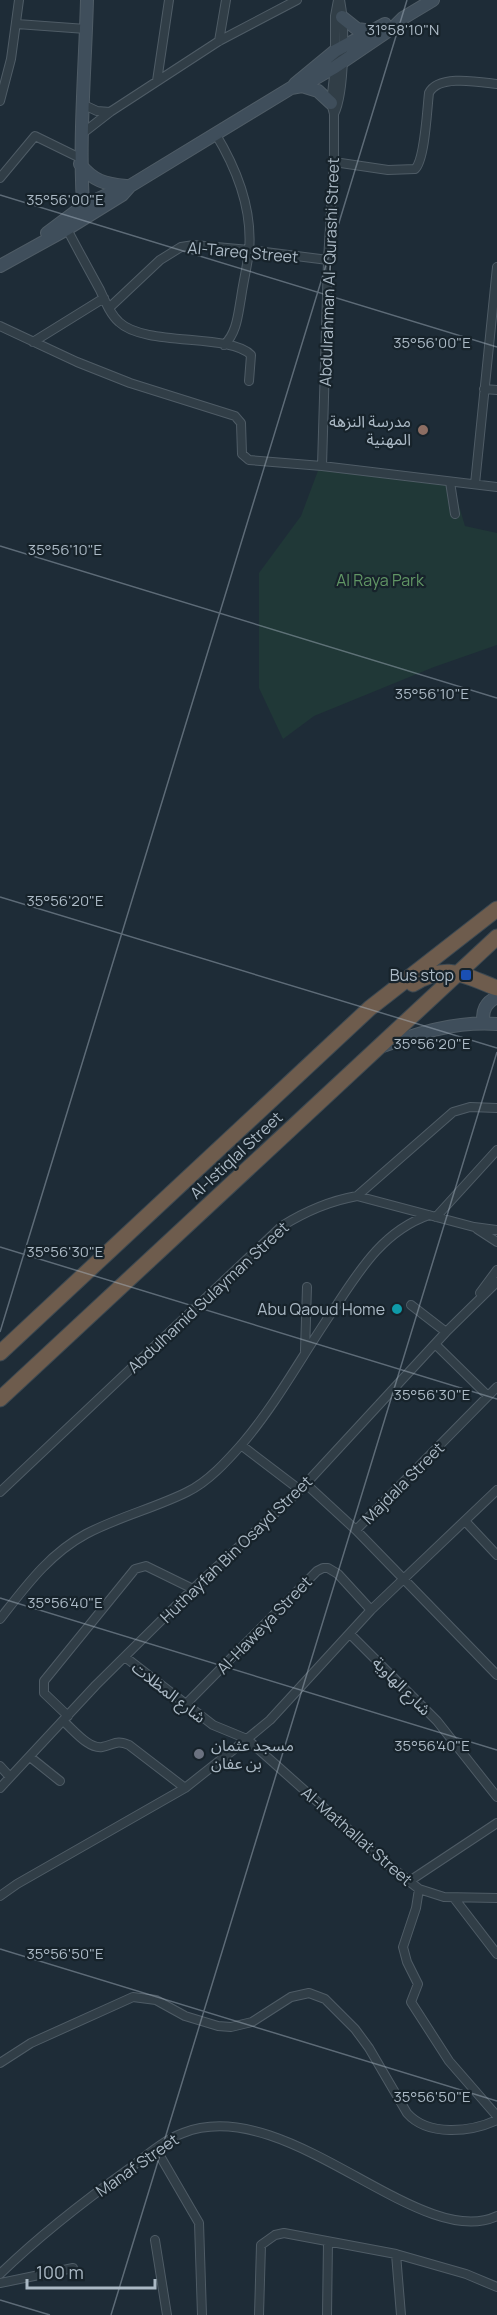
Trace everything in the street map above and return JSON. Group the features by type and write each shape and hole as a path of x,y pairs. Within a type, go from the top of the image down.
{"highway":[{"name":"Al-Istiqlal Street","path":"0,1353 244,1124 395,987 497,909"},
{"name":"Al-Istiqlal Street","path":"0,1399 310,1119 376,1049 497,937"},
{"path":"395,987 408,986 435,972 446,971 497,988"}],"street":[{"path":"0,101 11,59 17,24 18,0"},
{"path":"28,249 67,229 83,212 80,161 87,0"},
{"path":"158,81 169,0"},
{"path":"219,41 226,0"},
{"path":"83,133 110,112 219,41 297,0"},
{"name":"Abdulrahman Al-Qurashi Street","path":"322,466 328,260 334,162 333,109 338,105 342,16 339,0"},
{"name":"Abdulrahman Al-Qurashi Street","path":"339,0 335,16 339,50"},
{"path":"0,266 83,212 122,195 128,188 216,133 339,65 394,27 403,18 433,0"},
{"path":"342,16 357,29 372,31"},
{"path":"296,87 301,78 339,50 390,21 403,18"},
{"path":"17,24 86,29"},
{"path":"334,162 388,170 409,170 418,167 429,93 432,87 439,83 457,80 497,84"},
{"path":"296,87 318,91 333,109"},
{"path":"84,105 97,111 110,112"},
{"path":"216,133 230,158 241,186 248,215 249,250 237,321 231,338 225,345"},
{"path":"0,178 34,136 80,161 88,175 98,182 128,188"},
{"path":"67,229 109,308 120,323 133,331 244,350 251,355 249,381"},
{"name":"Al-Tareq Street","path":"109,308 160,260 181,247 194,245 328,260"},
{"path":"475,484 497,267"},
{"path":"33,342 104,298"},
{"path":"0,326 130,383 234,416 241,423 242,454 249,460 322,466 497,487"},
{"path":"484,389 497,390"},
{"path":"450,482 455,514"},
{"path":"491,1023 483,1015 490,1000 497,997"},
{"path":"376,1049 436,1028 491,1023"},
{"name":"Abdulhamid Sulayman Street","path":"0,1492 282,1226 306,1211 337,1199 357,1196 453,1112 470,1107 497,1108"},
{"path":"0,1619 46,1562 61,1550 87,1533 188,1492 202,1483 241,1445 291,1376 367,1260 389,1238 408,1224 432,1216 497,1150"},
{"path":"357,1196 474,1227 497,1230"},
{"path":"474,1227 497,1242"},
{"name":"Huthayfah Bin Osayd Street","path":"469,1308 497,1269"},
{"name":"Huthayfah Bin Osayd Street","path":"0,1788 193,1589 303,1487 446,1332 497,1282"},
{"path":"305,1352 306,1287"},
{"path":"411,1305 446,1332"},
{"path":"435,1344 488,1396"},
{"name":"Majdala Street","path":"241,1445 303,1487 356,1530 497,1387"},
{"path":"0,1896 17,1884 186,1788 248,1739 270,1720 371,1610 497,1490"},
{"path":"465,1521 497,1555"},
{"path":"356,1530 497,1675"},
{"path":"186,1788 121,1741 102,1747 94,1746 44,1694 44,1681 135,1569 146,1566 193,1589"},
{"name":"Al-Haweya Street","path":"185,1705 317,1571 324,1568 333,1570 371,1610"},
{"name":"شارع الهاوية","path":"350,1634 437,1721 497,1797"},
{"name":"شارع المظلات","path":"125,1657 213,1725 248,1739"},
{"name":"Al-Mathallat Street","path":"248,1739 408,1882 436,1895 454,1898 482,1896 497,1898"},
{"path":"30,1757 60,1780"},
{"path":"0,1766 10,1777"},
{"path":"408,1882 497,1823"},
{"path":"0,2063 30,2043 133,1997 156,2000 185,2016 218,2026 231,2027 252,2022 291,1997 309,1994 320,1996 329,2002 355,2029 369,2048 407,2113 416,2122 430,2128 447,2129 467,2128 497,2118 449,2061 411,2002 418,1984 405,1957 403,1947 416,1908 419,1889"},
{"path":"454,1898 497,1954"},
{"name":"Manaf Street","path":"0,2274 30,2245 156,2149 182,2133 214,2127 245,2130 289,2141 411,2204 448,2218 471,2221 497,2216"},
{"path":"156,2149 199,2223 202,2315"},
{"path":"259,2315 261,2245 275,2235 284,2233 396,2254 466,2274 497,2287"},
{"path":"155,2240 167,2315"},
{"path":"327,2315 328,2242"},
{"path":"396,2254 401,2315"},
{"path":"0,2283 73,2268"}],"green space":[{"name":"Al Raya Park","path":"319,468 452,482 465,526 497,533 497,645 434,667 314,716 283,739 259,688 259,573 301,516"}],"place":[{"name":"مدرسة النزهة المهنية","path":"423,430"},
{"name":"Bus stop","path":"466,975"},
{"name":"Abu Qaoud Home","path":"397,1309"},
{"name":"مسجد عثمان بن عفان","path":"199,1754"}]}
